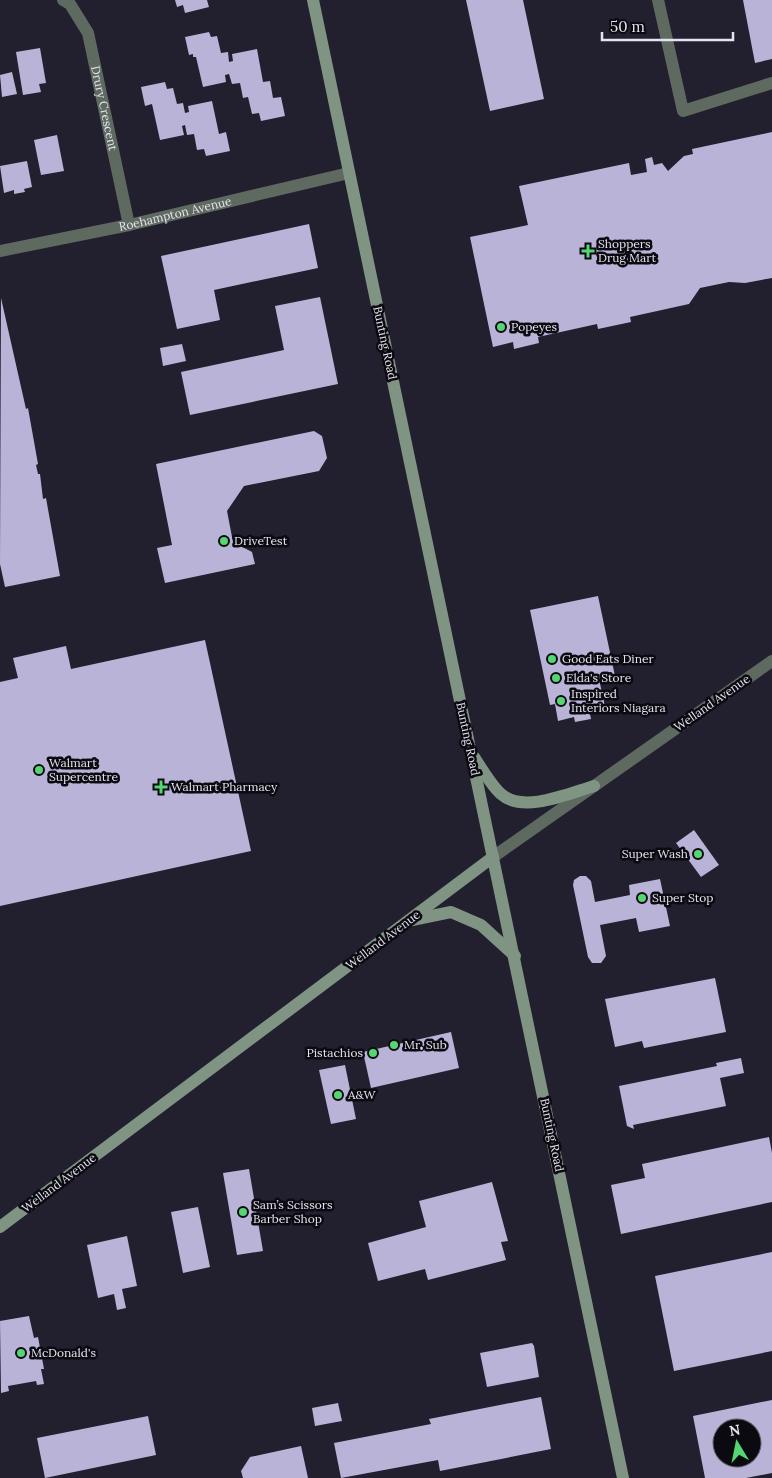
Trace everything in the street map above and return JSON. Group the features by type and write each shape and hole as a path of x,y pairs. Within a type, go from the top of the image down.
{"main road":[{"name":"Bunting Road","path":"313,0 623,1478"},
{"path":"472,754 502,795 515,800 538,803 594,786"},
{"name":"Welland Avenue","path":"0,1227 493,857"},
{"path":"407,921 451,912 481,924 515,956"}],"street":[{"name":"Drury Crescent","path":"63,0 70,4 88,33 129,225"},
{"path":"658,0 683,111 772,83"},
{"name":"Roehampton Avenue","path":"0,251 129,225 349,173"},
{"name":"Welland Avenue","path":"493,857 772,661"}],"building":[{"path":"175,0 207,0 209,7 185,13 183,5 177,7"},
{"path":"466,0 523,0 544,99 490,111"},
{"path":"743,0 772,0 772,59 755,63"},
{"path":"209,32 211,37 217,36 221,53 228,52 229,62 233,61 232,54 257,49 263,82 270,81 273,98 281,97 285,116 261,121 259,113 252,114 248,97 243,98 240,83 232,84 229,74 225,75 226,82 203,87 196,57 193,57 193,54 189,55 185,37"},
{"path":"40,48 46,83 39,84 41,92 23,95 16,52"},
{"path":"12,72 17,94 2,97 0,75"},
{"path":"165,82 167,89 173,88 177,104 183,103 185,113 189,112 188,106 212,101 219,134 226,132 230,151 206,156 204,149 197,150 194,134 187,135 185,125 182,126 184,135 160,140 152,104 145,106 141,87"},
{"path":"772,132 772,278 745,283 729,282 700,288 689,304 630,317 631,322 598,329 597,324 538,337 539,343 514,349 513,342 493,347 470,237 528,225 519,186 629,163 631,175 647,172 645,159 652,157 654,165 662,163 668,171 684,156 693,154 692,149"},
{"path":"57,135 64,171 41,175 34,140"},
{"path":"27,161 32,187 24,189 25,192 14,194 14,190 4,193 0,166"},
{"path":"309,224 318,268 214,290 220,320 177,329 161,256"},
{"path":"320,297 338,384 190,415 181,372 284,350 275,306"},
{"path":"1,298 26,409 28,408 38,464 36,465 38,474 40,474 43,499 46,498 60,576 5,587 0,564"},
{"path":"182,344 186,361 163,366 160,348"},
{"path":"314,431 322,436 327,458 319,471 244,486 227,511 233,542 252,552 255,564 165,583 157,548 172,545 156,464"},
{"path":"598,596 615,676 599,679 606,711 590,714 591,719 575,722 574,717 558,721 555,704 550,705 530,610"},
{"path":"205,640 251,851 0,906 0,682 18,678 13,658 66,646 71,669"},
{"name":"Super Wash","path":"694,830 719,865 701,877 676,843"},
{"path":"580,876 586,876 591,881 595,902 630,895 629,885 660,879 670,926 639,932 636,918 600,925 606,956 601,963 592,963 588,957 573,885 574,880"},
{"path":"715,978 726,1032 644,1048 642,1041 615,1047 605,999"},
{"path":"451,1032 459,1068 371,1088 363,1052"},
{"path":"741,1058 744,1073 720,1078 726,1106 633,1125 634,1129 627,1126 619,1086 717,1066 716,1063"},
{"name":"A&W","path":"345,1065 356,1119 331,1124 319,1070"},
{"path":"769,1137 772,1153 772,1202 621,1234 611,1185 645,1178 642,1164"},
{"name":"Sam’s Scissors Barber Shop","path":"249,1169 263,1251 237,1255 223,1173"},
{"path":"492,1182 508,1241 501,1242 506,1260 428,1280 425,1269 378,1281 368,1243 426,1227 419,1201"},
{"path":"198,1207 210,1267 183,1273 171,1212"},
{"path":"127,1236 137,1286 122,1289 126,1308 117,1310 114,1294 98,1298 87,1245"},
{"path":"772,1252 772,1351 674,1371 655,1276"},
{"name":"McDonald's","path":"29,1316 34,1338 38,1337 44,1369 41,1369 44,1384 37,1385 36,1381 8,1386 9,1391 1,1393 0,1321"},
{"path":"532,1343 539,1377 487,1387 480,1353"},
{"path":"541,1397 551,1449 440,1471 438,1460 341,1478 334,1443 431,1424 429,1419"},
{"path":"772,1400 772,1473 746,1478 705,1478 693,1416"},
{"path":"338,1403 342,1421 315,1426 312,1408"},
{"path":"148,1416 156,1455 45,1478 37,1438"},
{"path":"301,1446 308,1478 243,1478 241,1471 250,1457"}],"place":[{"name":"Shoppers Drug Mart","path":"588,251"},
{"name":"Popeyes","path":"501,327"},
{"name":"DriveTest","path":"224,541"},
{"name":"Good Eats Diner","path":"552,659"},
{"name":"Elda's Store","path":"556,678"},
{"name":"Inspired Interiors Niagara","path":"561,701"},
{"name":"Walmart Supercentre","path":"39,770"},
{"name":"Walmart Pharmacy","path":"161,787"},
{"name":"Super Wash","path":"698,854"},
{"name":"Super Stop","path":"642,898"},
{"name":"Mr. Sub","path":"394,1045"},
{"name":"Pistachios","path":"373,1053"},
{"name":"A&W","path":"338,1095"},
{"name":"Sam’s Scissors Barber Shop","path":"243,1212"},
{"name":"McDonald's","path":"21,1353"}]}
